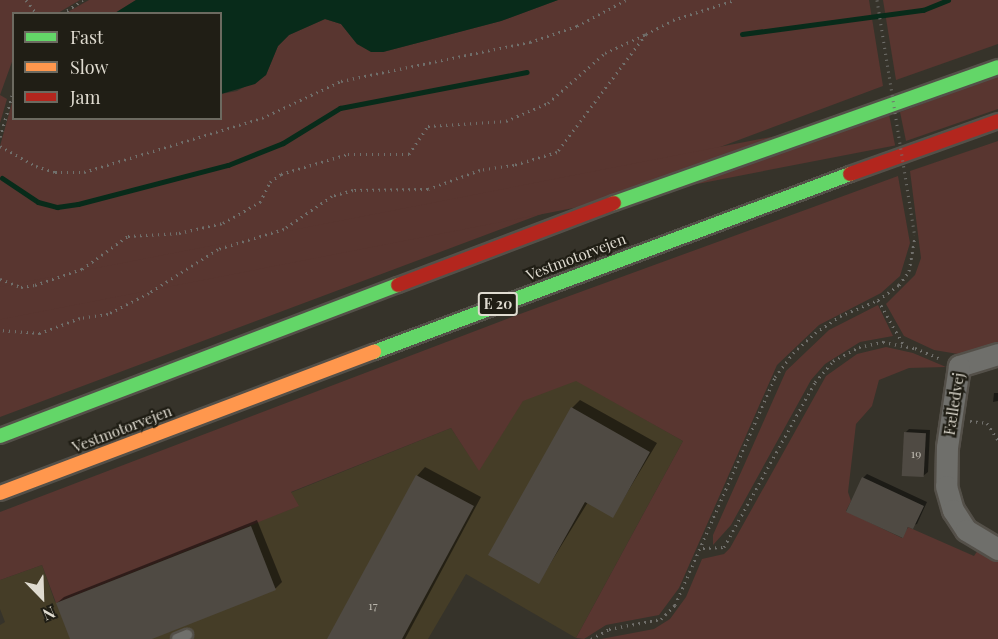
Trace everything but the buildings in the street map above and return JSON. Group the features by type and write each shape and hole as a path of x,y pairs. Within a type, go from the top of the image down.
{"highway":[{"path":"0,436 669,182 998,67"},
{"name":"Vestmotorvejen","path":"0,493 724,219 998,121"}],"street":[{"name":"Fælledvej","path":"998,354 959,366 947,447 946,486 953,510 966,530 998,549"}],"path":[{"path":"26,0 35,12"},
{"path":"65,12 83,0"},
{"path":"0,146 55,172 84,172 262,118 341,81 530,42 577,26 626,0"},
{"path":"0,279 21,287 35,285 82,269 128,236 179,233 223,223 260,202 270,182 281,174 348,154 409,154 428,126 506,121 548,103 606,53 674,20 735,0"},
{"path":"591,639 609,629 661,619 675,605 703,548 775,377 793,353 815,333 840,316 878,300 899,285 909,271 915,236 877,0"},
{"path":"0,330 40,333 80,318 108,314 149,293 218,249 284,229 332,196 362,189 428,189 480,170 514,165 557,152 646,34"},
{"path":"0,137 12,96"},
{"path":"878,300 903,344"},
{"path":"703,548 724,547 815,382 833,361 859,347 883,342 903,344 959,366"},
{"path":"950,420 987,423 998,440"}],"shaded area":[{"path":"0,0 80,0 60,12 12,12 12,62 0,95"},
{"path":"89,0 136,0 117,12 68,12"},
{"path":"136,0 558,0 501,21 383,52 371,52 357,44 341,24 325,19 289,35 278,46 266,75 255,84 222,94 222,12 117,12"},
{"path":"558,0 869,0 883,86 0,417 0,146 12,103 12,120 222,120 222,94 237,91 266,75 278,46 289,35 325,19 341,24 357,44 383,52 501,21"},
{"path":"883,0 998,0 998,44 896,80"},
{"path":"998,76 998,109 906,141 900,112"},
{"path":"0,95 7,99 0,123"},
{"path":"889,114 895,145 0,319 0,287"},
{"path":"998,141 998,347 958,354 934,350 904,336 886,304 915,275 921,258 910,171"},
{"path":"898,176 910,243 900,276 881,293 819,325 777,365 679,588 659,615 606,625 584,639 576,638 683,441 576,381 523,401 479,471 451,428 291,492 299,506 56,603 42,565 0,580 0,512 520,314"},
{"path":"878,305 893,336 860,342 825,364 811,380 731,525 713,545 713,535 786,371 829,330"},
{"path":"886,347 913,353 946,367 909,368 879,380 872,406 856,424 848,492 851,501 846,511 902,538 908,527 974,556 980,547 998,556 998,639 601,639 654,629 670,619 686,597 702,559 724,554 730,548 826,376 857,354"},
{"path":"576,380 683,441 576,638 466,574 428,639 0,639 0,625 5,622 0,609 0,580 42,565 55,602 298,506 290,493 451,428 479,470 523,400"}],"waterway":[{"path":"742,34 923,10 948,0"},
{"path":"2,178 38,202 57,207 78,204 228,165 283,143 340,108 527,72"}],"traffic: fast":[{"path":"614,203 998,67"},
{"path":"374,352 850,174"},
{"path":"0,436 398,285"}],"traffic: slow":[{"path":"0,493 374,352"}],"traffic: jam":[{"path":"850,174 998,121"},
{"path":"398,285 614,203"}]}
